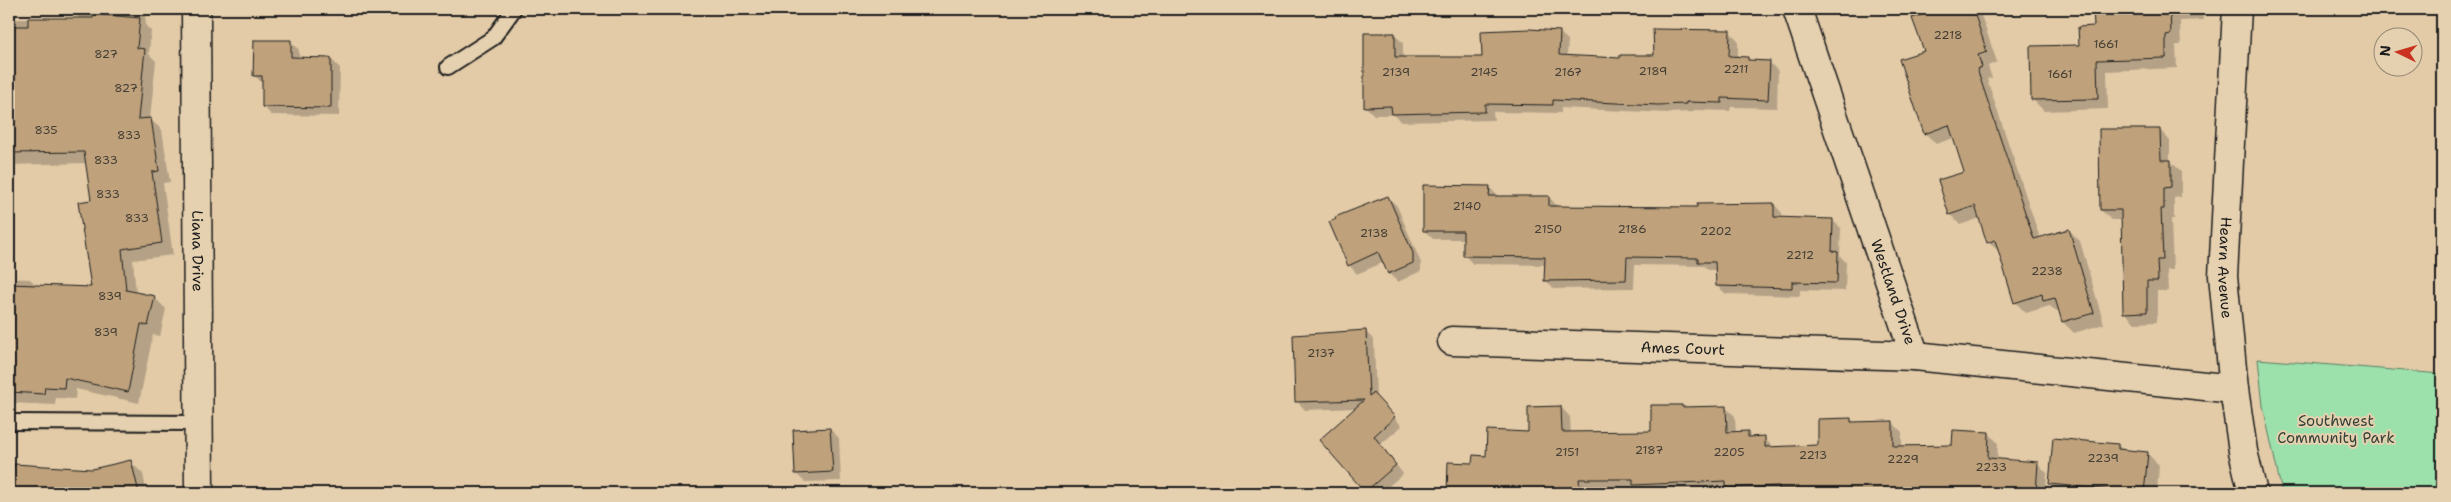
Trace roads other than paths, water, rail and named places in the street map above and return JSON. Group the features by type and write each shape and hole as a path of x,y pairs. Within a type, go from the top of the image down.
{"street":[{"name":"Liana Drive","path":"196,9 199,493"},
{"name":"Westland Drive","path":"1797,9 1915,356 2234,389"},
{"name":"Hearn Avenue","path":"2237,9 2223,276 2234,389 2243,451 2253,493"},
{"name":"Ames Court","path":"1452,341 1915,356"}],"lane":[{"path":"448,67 493,38 514,9"},
{"path":"9,422 198,423"}],"park label":[{"name":"Southwest Community Park","path":"2336,430"}]}
